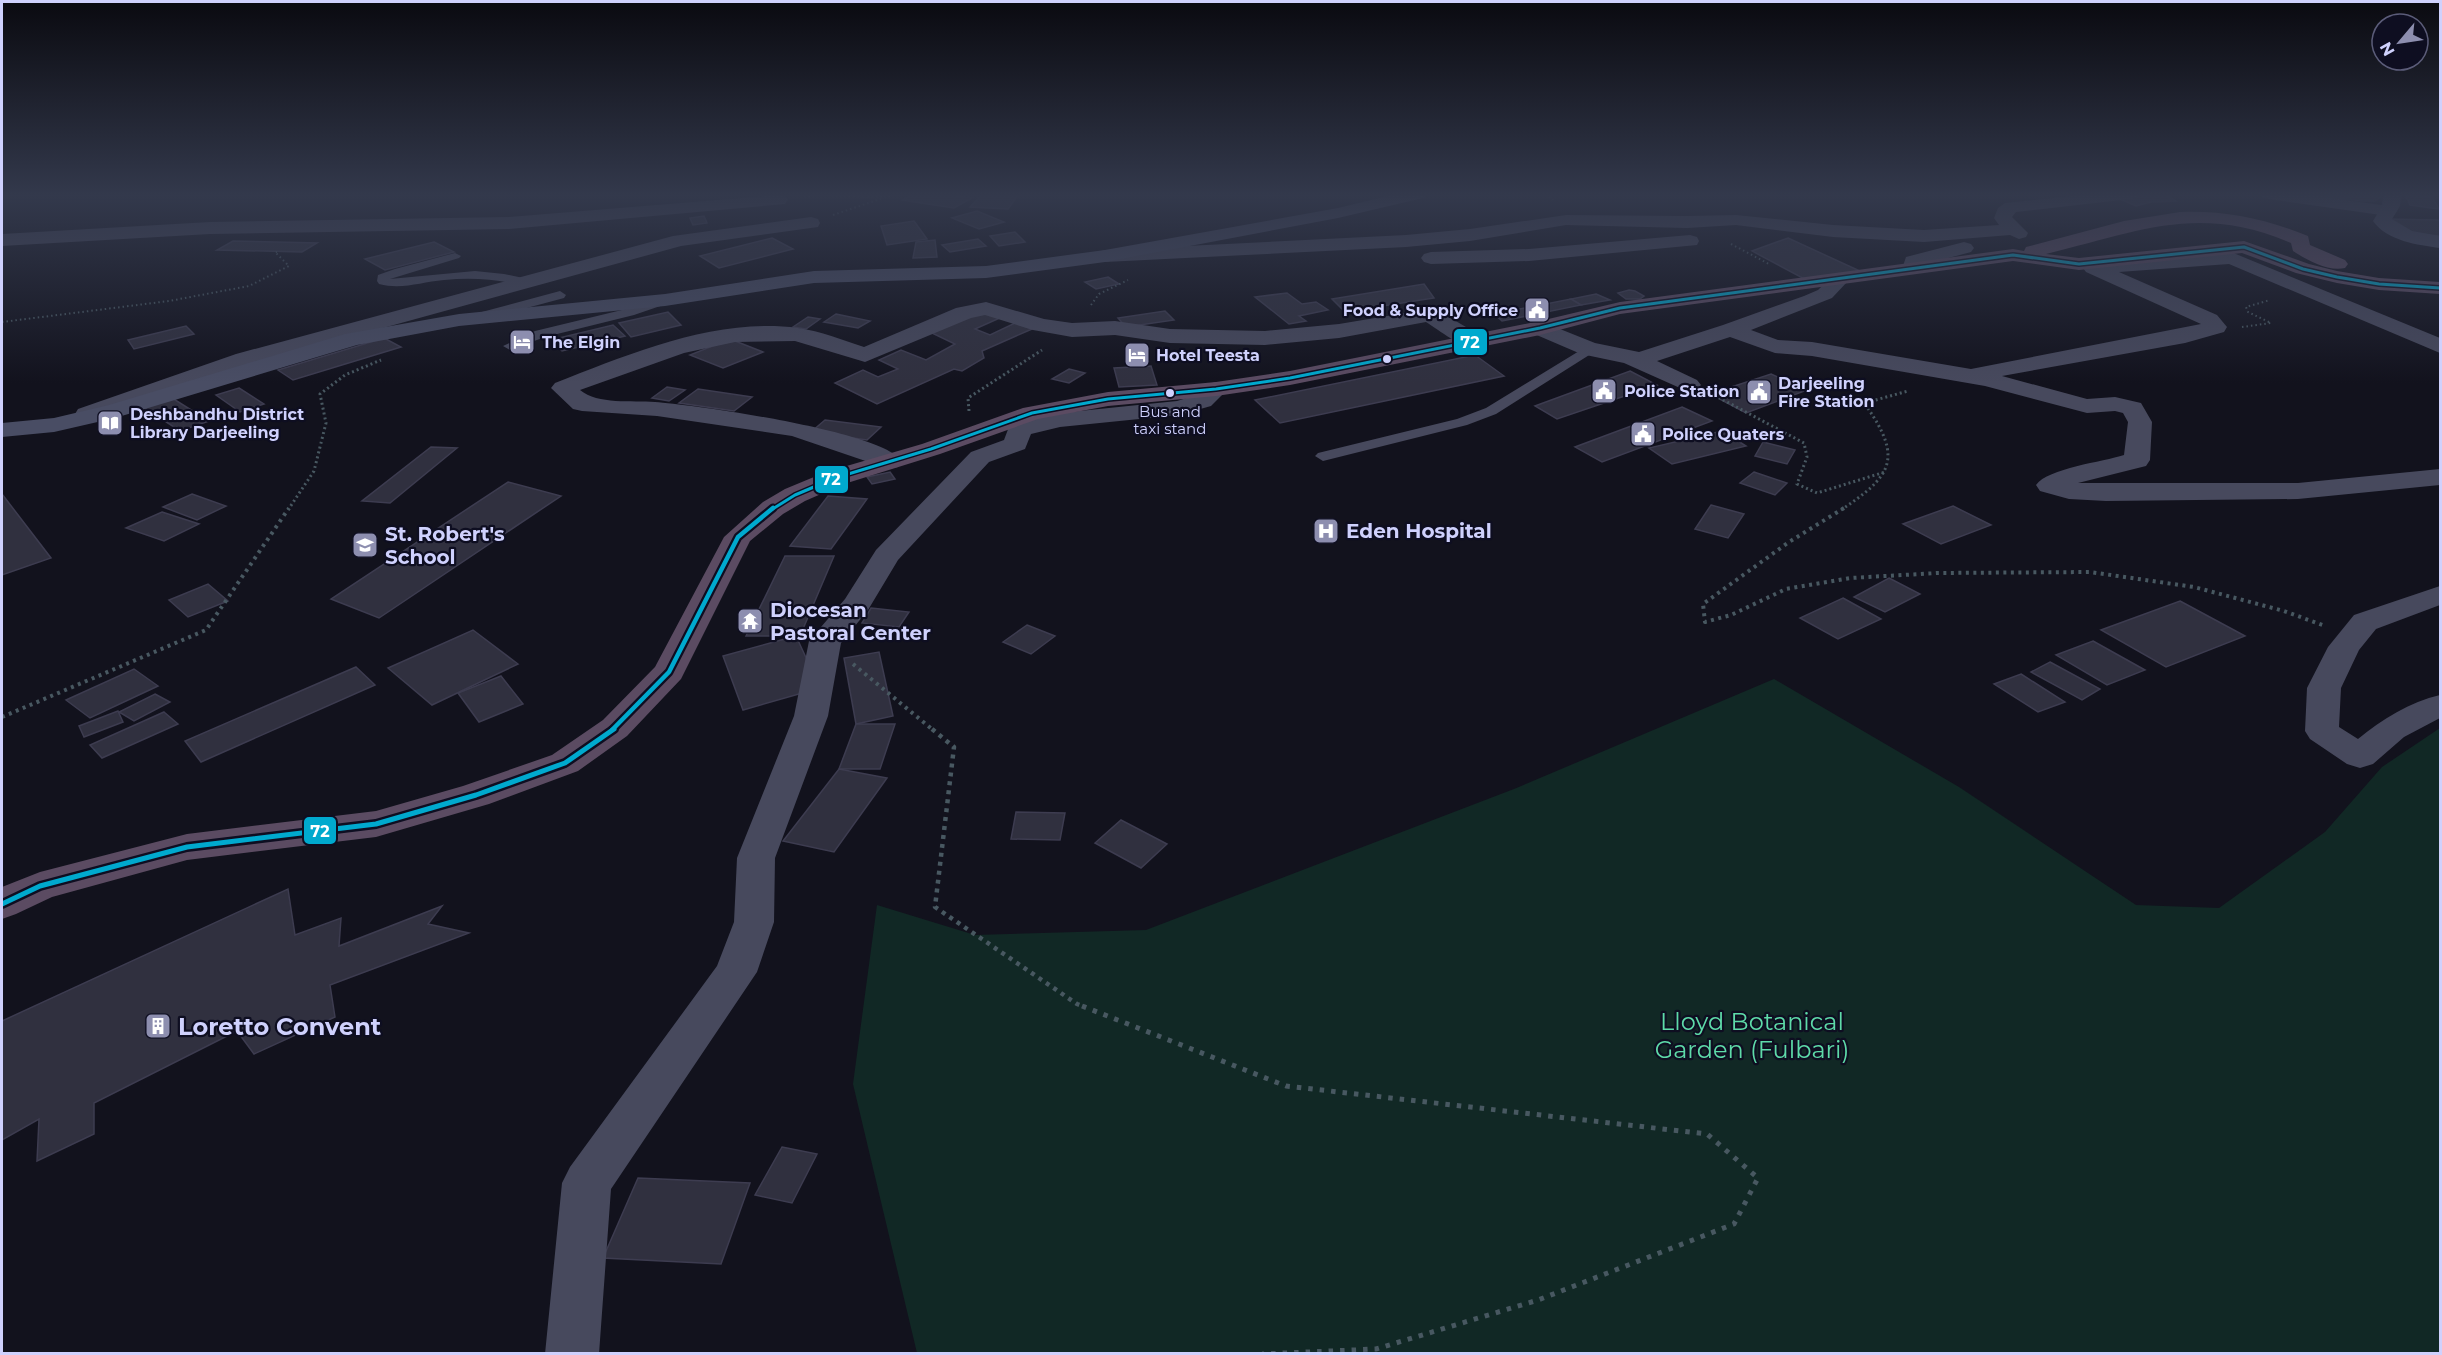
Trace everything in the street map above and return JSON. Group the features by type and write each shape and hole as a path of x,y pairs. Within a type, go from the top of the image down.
{"highway":[{"path":"2,904 40,886 187,847 376,824 476,795 565,763 615,728 669,672 738,537 754,522 773,508 814,486 931,449 1012,419 1056,407 1108,399 1216,389 1290,378 1475,342 1620,308 1838,281 1995,257"},
{"path":"2026,257 2086,266 2159,257"},
{"path":"2271,257 2303,269 2337,277 2379,284 2440,288"},
{"path":"2318,257 2329,262 2393,272 2440,274"}],"main road":[{"path":"2,430 54,425 115,411 353,339 470,319 664,300 814,277 986,272 1097,257"}],"street":[{"path":"54,425 244,359 616,257"},
{"path":"1414,257 1474,257"},
{"path":"1912,269 1913,261 1925,257"},
{"path":"2086,266 2231,258 2388,325 2440,344"},
{"path":"1964,376 2185,336 2216,327 2209,320 2086,266"},
{"path":"1540,328 1589,349 1640,359 1731,330 1825,294 1838,281"},
{"path":"889,461 795,429 657,409 582,404 563,388 671,348 742,334 796,334 865,355 964,313 986,308 1041,325 1072,330 1115,328 1170,336 1265,338 1339,331 1429,315 1475,342"},
{"path":"1731,330 1776,346 1987,379 2087,406 2115,404 2132,408 2140,422 2137,460 2104,471 2061,479 2049,485 2069,491 2106,493 2298,491 2440,477"},
{"path":"1632,358 1689,385"},
{"path":"572,1353 587,1183 736,972 754,922 756,858 811,716 825,641 857,604 886,556 980,457 1016,444 1019,429 1060,420 1179,408 1202,401 1216,389"},
{"path":"2440,595 2365,622 2344,647 2324,688 2322,731 2360,756 2392,729 2440,705"}],"lane":[{"path":"450,257 382,278 387,283 395,283 444,276 484,275 504,276 524,282"},
{"path":"470,319 560,295"},
{"path":"510,346 540,334 630,312 664,300"},
{"path":"1323,456 1462,422 1491,411 1589,349"}],"path":[{"path":"2,322 169,301 249,286 289,266 280,257"},
{"path":"2216,327 2271,323 2248,312 2246,307 2309,292"},
{"path":"2,717 206,630 314,471 326,423 320,394 345,375 385,358"},
{"path":"1964,376 1872,401 1867,407 1882,429 1889,455 1885,472 1868,491 1790,542 1703,604 1705,622 1731,615 1786,588 1850,578 1938,573 2090,572 2194,588 2284,611 2353,636"},
{"path":"1689,385 1722,399 1803,442 1807,457 1797,484 1817,493 1885,472"},
{"path":"825,641 954,747 935,907 1077,1004 1286,1086 1707,1134 1758,1178 1734,1224 1538,1300 1376,1349 1262,1353"}],"green space":[{"name":"Lloyd Botanical Garden (Fulbari)","path":"1774,679 1959,787 2136,905 2219,908 2325,832 2382,767 2440,728 2440,1353 917,1353 853,1084 877,905 975,935 1146,930 1514,789"}],"building":[{"path":"372,257 434,257 385,270 365,259"},
{"path":"702,257 761,257 719,268"},
{"path":"1764,257 1830,257 1862,272 1810,282"},
{"path":"1108,277 1119,284 1096,289 1085,282"},
{"path":"1424,284 1434,298 1345,312 1332,299"},
{"path":"1629,290 1644,296 1640,299 1626,299 1618,293"},
{"path":"1287,293 1302,304 1316,302 1328,310 1299,316 1306,321 1289,324 1255,297"},
{"path":"1596,294 1610,300 1581,305 1571,299"},
{"name":"Food & Supply Office","path":"1571,299 1581,305 1502,321 1494,314"},
{"path":"985,310 1002,317 975,329 990,335 1015,323 1032,329 982,351 984,358 962,371 954,369 877,404 835,383 863,370 878,377 898,369 879,360 901,350 926,360 955,344 932,333"},
{"path":"1165,311 1174,320 1126,327 1118,318"},
{"path":"668,312 681,325 631,337 619,323"},
{"path":"836,314 870,321 858,328 824,322"},
{"path":"808,317 820,319 806,329 793,327"},
{"path":"613,325 625,336 562,351 551,340"},
{"path":"186,326 194,334 134,349 128,340"},
{"path":"384,338 401,347 293,380 278,370"},
{"path":"730,339 763,352 723,368 690,355"},
{"path":"1475,355 1504,376 1280,423 1255,400"},
{"path":"1151,366 1157,385 1119,387 1114,368"},
{"path":"1069,369 1085,373 1069,383 1052,379"},
{"path":"1630,371 1657,385 1557,419 1535,406"},
{"name":"Darjeeling Fire Station","path":"1771,374 1807,390 1746,413 1710,394"},
{"path":"667,387 685,390 669,401 652,398"},
{"path":"239,388 264,404 240,412 216,395"},
{"path":"698,389 752,397 734,411 679,403"},
{"path":"172,398 209,421 180,431 143,407"},
{"name":"Police Quaters","path":"1682,407 1712,421 1602,462 1575,447"},
{"path":"825,420 881,427 867,440 811,432"},
{"path":"1722,431 1746,446 1672,464 1649,448"},
{"path":"1763,442 1795,450 1787,464 1755,456"},
{"path":"431,447 457,448 390,503 362,501"},
{"path":"890,472 895,479 872,484 867,477"},
{"path":"1754,472 1787,483 1775,495 1740,483"},
{"name":"St. Robert's School","path":"508,482 561,496 379,618 331,599"},
{"path":"2,494 51,558 2,575"},
{"path":"192,494 226,506 197,520 163,507"},
{"path":"828,496 867,499 831,549 790,546"},
{"path":"1711,505 1744,514 1728,538 1695,529"},
{"path":"1953,506 1991,525 1941,544 1903,524"},
{"path":"162,512 199,524 164,541 126,528"},
{"path":"785,556 834,556 800,636 746,636"},
{"path":"1889,578 1920,594 1885,612 1854,597"},
{"path":"208,584 228,601 188,617 169,600"},
{"path":"1843,598 1881,619 1838,639 1800,618"},
{"path":"2180,601 2245,636 2166,667 2101,630"},
{"path":"871,608 909,612 899,627 862,623"},
{"path":"1027,625 1055,636 1031,654 1003,642"},
{"path":"473,630 518,664 432,705 388,668"},
{"path":"796,636 820,688 743,710 723,656"},
{"path":"2093,641 2145,670 2107,685 2056,655"},
{"path":"879,652 893,716 856,724 844,658"},
{"path":"2050,662 2100,689 2082,700 2031,672"},
{"path":"356,667 375,685 201,762 185,741"},
{"path":"134,669 158,686 90,718 66,700"},
{"path":"2021,674 2065,702 2038,712 1994,684"},
{"path":"501,676 523,704 479,722 458,693"},
{"path":"155,694 170,702 134,721 119,712"},
{"path":"118,711 123,722 84,737 79,726"},
{"path":"164,712 178,724 102,758 90,745"},
{"path":"856,724 895,724 880,769 839,769"},
{"path":"839,769 887,778 834,852 783,841"},
{"path":"1016,812 1065,813 1060,840 1011,839"},
{"path":"1121,820 1167,844 1141,868 1095,843"},
{"name":"Loretto Convent","path":"288,889 295,935 341,918 339,946 442,906 428,924 469,933 330,985 335,1017 254,1054 237,1031 94,1103 94,1134 37,1161 39,1119 2,1140 2,1021"},
{"path":"782,1147 817,1154 792,1203 755,1195"},
{"path":"638,1178 750,1183 721,1264 603,1258"}],"transit line":[{"name":"72","path":"2,904 40,886 187,847 376,824 476,795 565,763 615,728 669,672 738,537 773,508 795,495 835,478 931,449 1032,413 1108,399 1216,389 1290,378 1540,328 1620,308 1996,257"},
{"name":"72","path":"2029,257 2079,264 2145,257"},
{"name":"72","path":"2271,257 2303,269 2337,277 2379,284 2440,288"}],"place":[{"name":"Food & Supply Office","path":"1537,310"},
{"name":"The Elgin","path":"522,342"},
{"name":"Hotel Teesta","path":"1137,355"},
{"name":"Police Station","path":"1604,391"},
{"name":"Darjeeling Fire Station","path":"1759,392"},
{"name":"Bus and taxi stand","path":"1170,393"},
{"name":"Deshbandhu District Library Darjeeling","path":"110,423"},
{"name":"Police Quaters","path":"1643,434"},
{"name":"Eden Hospital","path":"1326,531"},
{"name":"St. Robert's School","path":"365,545"},
{"name":"Diocesan Pastoral Center","path":"750,621"},
{"name":"Loretto Convent","path":"158,1026"}]}
